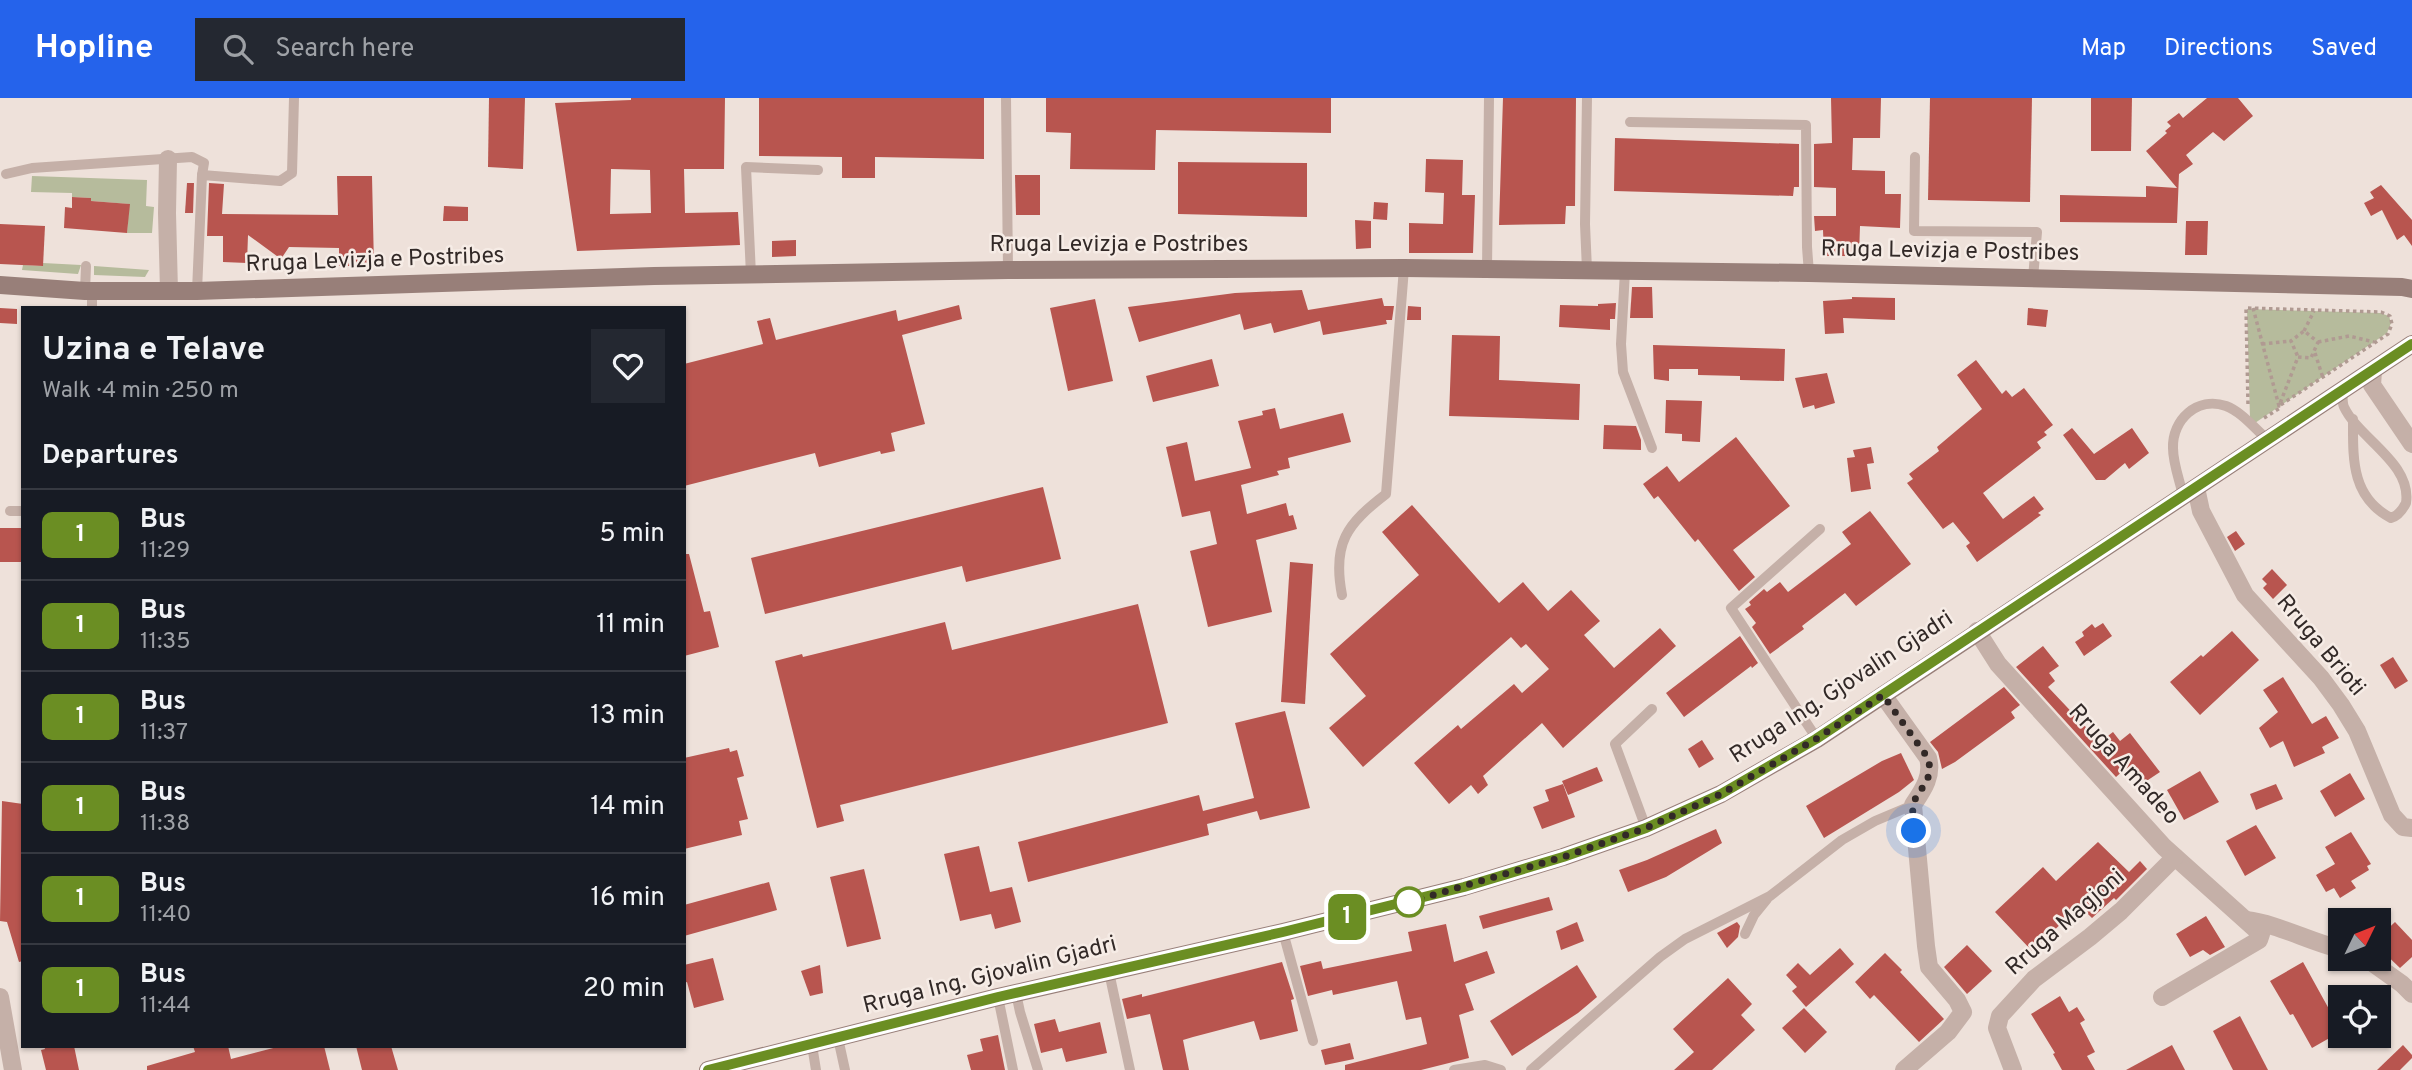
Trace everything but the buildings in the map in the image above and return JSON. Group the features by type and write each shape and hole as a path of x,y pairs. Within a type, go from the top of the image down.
{"street":[{"path":"168,159 169,291"},
{"name":"Rruga Levizja e Postribes","path":"0,285 90,297 169,291 654,276 1008,270 1404,268 1809,273 2412,289"},
{"name":"Rruga Ing. Gjovalin Gjadri","path":"708,1070 998,997 1283,932 1464,887 1646,828 1721,794 1816,739 2412,344"},
{"path":"2373,371 2372,385 2412,444"},
{"name":"Rruga Brioti","path":"2190,492 2245,595 2321,678 2357,731 2392,816 2403,827 2412,828"},
{"name":"Rruga Amadeo","path":"1977,631 1998,664 2175,857 2246,919 2262,922 2328,946"},
{"path":"1883,695 1928,758 1930,766 1926,786 1913,805 1929,967 1957,1000 1963,1012 1948,1032 1904,1070"},
{"name":"Rruga Magjoni","path":"2013,1070 1997,1028 2000,1016 2034,979 2121,911 2175,857"},
{"path":"2162,997 2259,940 2261,934 2246,919"},
{"path":"2384,971 2412,994"},
{"path":"0,998 2,1027 13,1070"}],"lane":[{"path":"202,175 280,181 292,173 294,98"},
{"path":"1006,98 1008,270"},
{"path":"1487,269 1489,98"},
{"path":"1587,98 1587,270"},
{"path":"1630,122 1806,125 1809,273"},
{"path":"6,174 32,168 192,157 204,163 197,291"},
{"path":"1914,157 1913,231 2037,232 2033,278"},
{"path":"751,275 746,167 818,170"},
{"path":"86,266 90,297"},
{"path":"1342,595 1339,581 1340,554 1346,531 1361,513 1386,494 1404,268"},
{"path":"1625,271 1621,344 1623,372 1652,448"},
{"path":"2342,391 2343,407 2382,446 2408,478 2411,485 2410,494 2397,516 2391,518 2380,512 2364,495 2356,479 2353,419"},
{"path":"2190,492 2173,450 2174,430 2191,410 2209,404 2225,406 2238,413 2268,440"},
{"path":"10,511 21,511"},
{"path":"1816,739 1731,608 1820,530"},
{"path":"1646,828 1615,744 1652,709"},
{"path":"1531,1070 1660,957 1685,939 1770,896 1842,840 1875,821 1913,805"},
{"path":"1745,934 1754,915 1770,896"},
{"path":"1283,932 1312,1041"},
{"path":"1109,972 1130,1070"},
{"path":"1016,993 1038,1070"},
{"path":"998,997 1013,1070"},
{"path":"838,1038 845,1070"},
{"path":"812,1045 816,1070"},
{"path":"1454,1070 1485,1065 1501,1070"}],"path":[{"path":"2248,404 2246,308 2385,313 2392,321 2391,331 2255,424"},
{"path":"2253,308 2279,407"},
{"path":"2262,344 2291,341 2304,331 2314,310"},
{"path":"2304,331 2318,342 2349,337 2375,343"},
{"path":"2279,407 2298,357 2291,341"},
{"path":"2298,357 2311,358 2318,342"},
{"path":"2315,351 2323,378"}],"green space":[{"path":"32,176 147,180 146,206 154,207 152,233 127,233 129,204 91,201 91,198 72,197 72,193 31,192"},
{"path":"43,263 81,265 78,274 22,270 23,265 42,266"},
{"path":"94,266 149,270 145,277 94,275"},
{"path":"2247,309 2380,313 2389,316 2391,323 2387,333 2255,423 2250,418"}],"bus line":[{"name":"1","path":"708,1070 998,997 1412,901 1563,857 1646,828 1721,794 1816,739 2412,344"}],"route":[{"path":"1409,902 1563,857 1646,828 1721,794 1816,739 1883,695 1928,758 1930,766 1926,786 1913,805 1914,831"}]}
